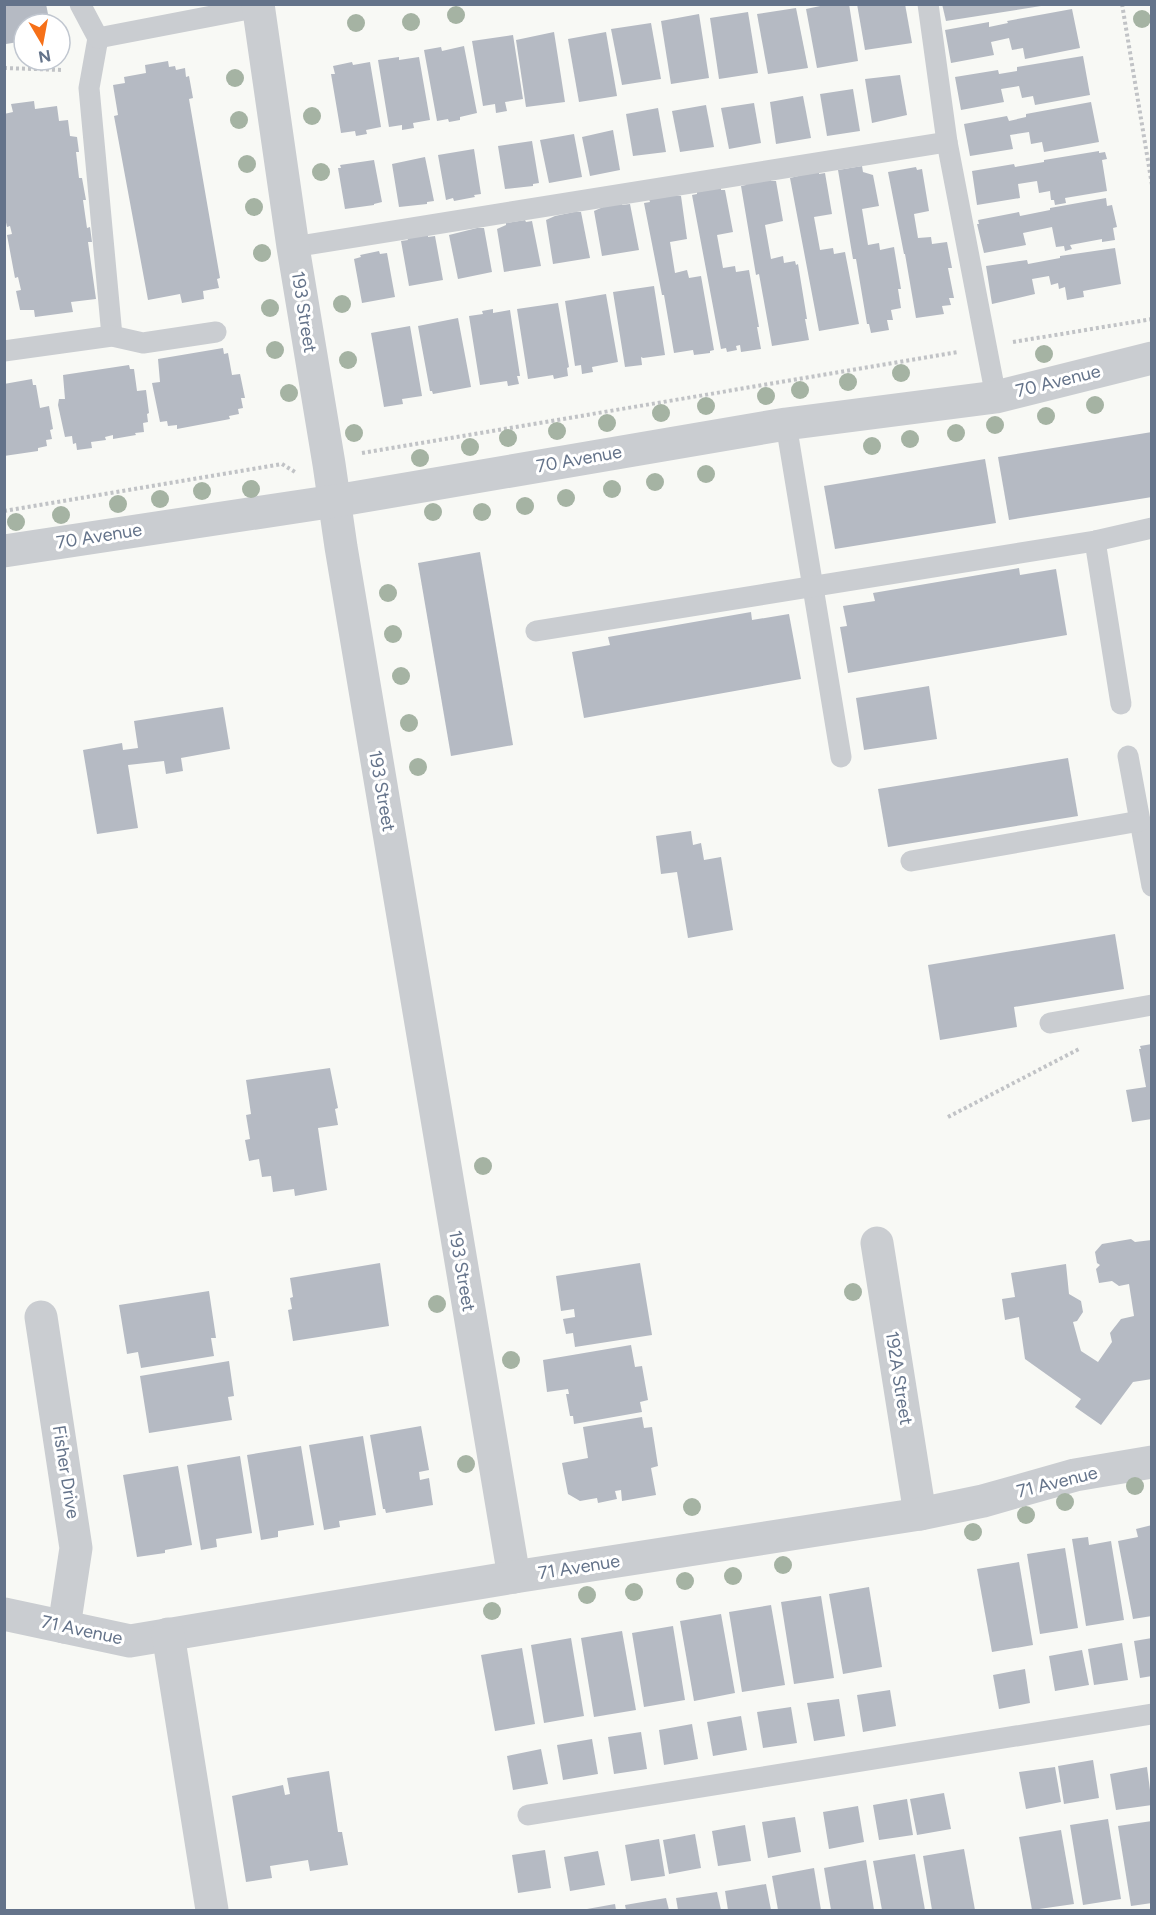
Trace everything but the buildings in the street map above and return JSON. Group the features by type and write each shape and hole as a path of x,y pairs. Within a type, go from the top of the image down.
{"street":[{"name":"193 Street","path":"264,5 293,246 514,1577"},
{"name":"70 Avenue","path":"4,551 334,501 786,424 996,397 1152,358"},
{"name":"192A Street","path":"877,1243 920,1514"},
{"name":"Fisher Drive","path":"41,1317 76,1548 64,1627"},
{"name":"71 Avenue","path":"4,1614 130,1641 514,1577 920,1514 983,1501 1075,1475 1152,1462"},
{"path":"168,1634 212,1911"}],"lane":[{"path":"80,4 98,38 89,88 112,336"},
{"path":"928,4 947,142 996,397"},
{"path":"98,38 264,5"},
{"path":"293,246 947,142"},
{"path":"4,351 112,336 143,343 216,332"},
{"path":"786,424 841,758"},
{"path":"536,631 1095,541 1152,528"},
{"path":"1095,541 1121,704"},
{"path":"1128,756 1152,886"},
{"path":"911,861 1140,821"},
{"path":"1050,1023 1152,1005"},
{"path":"528,1815 1152,1714"}],"path":[{"path":"1122,4 1152,185"},
{"path":"353,454 1152,319"},
{"path":"4,512 282,464 302,476"},
{"path":"948,1117 1084,1047"}]}
